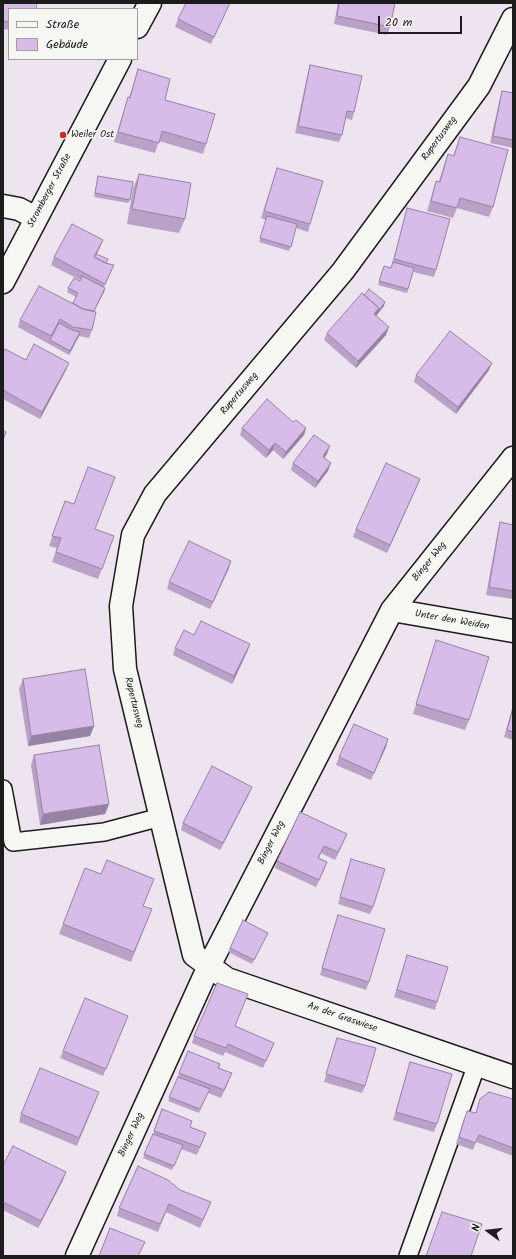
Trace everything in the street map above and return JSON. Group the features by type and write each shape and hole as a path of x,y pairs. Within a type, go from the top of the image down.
{"street":[{"path":"138,25 150,3"},
{"name":"Rupertusweg","path":"209,966 194,955 125,669 121,606 133,535 155,494 343,272 479,86 513,19"},
{"name":"Stromberger Straße","path":"3,282 119,60"},
{"path":"3,206 19,209 36,218"},
{"name":"Binger Weg","path":"77,1256 209,966 392,610 513,458"},
{"name":"Unter den Weiden","path":"392,610 513,631"},
{"name":"An der Graswiese","path":"209,966 227,979 513,1077"}],"lane":[{"path":"3,789 13,842 104,832 161,817"},
{"path":"408,1256 477,1064"}],"building":[{"path":"3,3 37,3 36,8 8,8 8,22 3,21"},
{"path":"186,3 230,3 214,37 178,19"},
{"path":"339,3 395,3 390,27 337,16"},
{"path":"310,65 362,76 354,112 347,111 342,135 298,126"},
{"path":"138,69 170,79 165,100 215,114 206,144 162,131 159,143 118,132"},
{"path":"502,91 513,93 513,140 493,136"},
{"path":"460,137 508,150 493,207 460,198 457,208 431,201 436,181 440,182 448,154 454,156"},
{"path":"277,168 323,181 310,224 264,211"},
{"path":"139,174 191,183 185,219 132,209"},
{"path":"98,176 133,182 130,200 95,193"},
{"path":"407,208 450,219 436,270 394,259"},
{"path":"267,216 297,224 291,247 260,238"},
{"path":"72,224 103,240 94,257 105,263 114,265 105,284 54,257"},
{"path":"96,254 108,259 106,263 94,257"},
{"path":"393,262 414,268 408,289 379,281 384,266 391,268"},
{"path":"82,276 105,288 94,311 83,309 73,303 78,293 68,288 74,278 80,281"},
{"path":"39,286 83,309 96,312 92,330 73,327 60,319 51,336 20,320"},
{"path":"369,289 385,302 378,312 379,308 364,295"},
{"path":"362,293 379,308 374,314 389,327 358,361 327,333"},
{"path":"59,323 72,330 80,332 70,351 50,340"},
{"path":"450,331 492,363 458,407 416,375"},
{"path":"34,344 69,363 42,412 3,390 3,353 5,349 26,360"},
{"path":"267,399 293,422 296,420 306,428 286,452 275,443 269,450 242,428"},
{"path":"3,430 6,432 3,440"},
{"path":"314,435 330,446 324,454 324,458 331,463 318,481 293,463"},
{"path":"386,463 420,479 390,545 356,529"},
{"path":"88,467 115,477 95,529 114,536 102,569 56,552 61,538 52,536 65,501 74,504"},
{"path":"500,522 513,525 513,591 489,587"},
{"path":"189,541 231,561 213,602 169,582"},
{"path":"201,621 250,644 234,676 175,648 184,630 194,635"},
{"path":"436,640 489,657 469,720 416,704"},
{"path":"85,669 94,726 31,736 23,679"},
{"path":"513,708 513,732 507,730"},
{"path":"354,724 388,739 374,773 339,757"},
{"path":"99,745 109,804 43,814 34,755"},
{"path":"212,766 252,787 223,843 183,823"},
{"path":"300,812 347,834 338,852 324,846 318,858 327,862 319,880 277,861"},
{"path":"351,859 385,869 373,907 340,897"},
{"path":"107,860 154,879 143,906 152,909 134,952 63,924 85,868 101,874"},
{"path":"338,915 385,929 369,982 322,968"},
{"path":"243,920 268,933 254,960 230,948"},
{"path":"407,955 448,967 437,1002 397,990"},
{"path":"217,983 248,994 235,1026 274,1043 266,1061 228,1044 226,1048 194,1036"},
{"path":"85,998 128,1016 106,1069 63,1051"},
{"path":"337,1038 376,1048 365,1086 326,1074"},
{"path":"188,1051 220,1064 218,1068 232,1073 224,1090 179,1073"},
{"path":"410,1062 452,1074 437,1124 396,1112"},
{"path":"40,1068 99,1092 79,1138 21,1114"},
{"path":"178,1077 210,1089 200,1109 169,1097"},
{"path":"489,1092 513,1099 513,1148 479,1135 475,1143 459,1137 467,1111 476,1113 480,1099"},
{"path":"162,1109 192,1121 190,1127 206,1133 200,1147 154,1131"},
{"path":"153,1134 183,1145 174,1166 144,1154"},
{"path":"13,1146 66,1172 41,1221 3,1202 3,1165"},
{"path":"138,1166 168,1180 180,1190 211,1202 203,1220 169,1204 160,1224 119,1208"},
{"path":"442,1212 482,1224 471,1256 426,1256"},
{"path":"110,1228 145,1242 138,1256 99,1256"}],"place":[{"name":"Weiler Ost","path":"63,135"}]}
